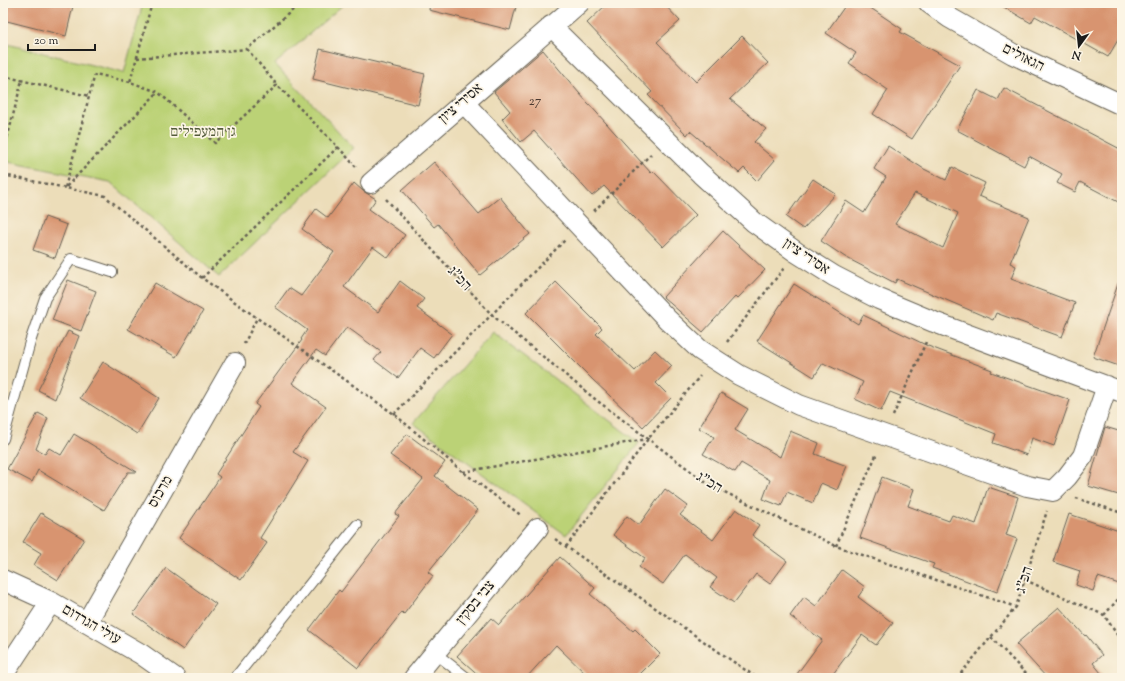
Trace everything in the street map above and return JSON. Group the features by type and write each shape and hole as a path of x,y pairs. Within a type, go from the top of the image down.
{"street":[{"name":"אסירי ציון","path":"371,183 579,3"},
{"name":"הגאולים","path":"929,3 950,18 1013,54 1122,105"},
{"name":"אסירי ציון","path":"551,26 701,174 754,222 796,252 834,276 879,299 934,322 1114,389"},
{"path":"463,102 667,319 700,350 739,375 799,405 1028,486 1053,491 1067,477 1083,456 1114,389"},
{"name":"מרכוס","path":"87,622 235,363"},
{"name":"צבי בסקין","path":"414,678 538,528"},
{"name":"עולי הגרדום","path":"3,580 51,602 87,622 141,654 175,678"},
{"path":"3,676 51,602"}],"lane":[{"path":"3,439 30,342 45,298 71,259 112,272"},
{"path":"235,678 357,525"},
{"path":"435,653 467,678"}],"path":[{"path":"130,82 152,3"},
{"path":"137,58 247,49 301,3"},
{"name":"הכ\"ג","path":"247,49 277,85 338,147 492,315 595,399 708,484 836,546 1016,607 1053,491"},
{"path":"65,188 95,74 130,82 158,92 215,143 277,85"},
{"path":"3,76 90,96"},
{"path":"3,155 22,80"},
{"path":"65,188 158,92"},
{"path":"394,414 666,139"},
{"path":"202,278 338,147"},
{"path":"3,175 105,196 202,278 394,414 463,472 538,528 757,678"},
{"path":"566,547 648,439 714,360 796,252"},
{"path":"235,363 257,318"},
{"path":"463,472 648,439"},
{"path":"1053,491 1122,513"},
{"path":"1025,580 1104,615 1120,639"},
{"path":"1104,615 1122,595"},
{"path":"957,678 1016,607"},
{"path":"991,637 1030,678"}],"green space":[{"name":"גן המעפילים","path":"143,3 345,3 275,64 354,148 219,277 110,182 3,161 3,43 124,73"},
{"path":"493,332 639,443 566,535 413,423"}],"building":[{"path":"3,3 62,3 73,6 66,36 3,20"},
{"path":"430,3 517,3 510,30 429,10"},
{"path":"608,3 663,3 680,21 657,42 696,82 742,36 768,63 730,99 766,129 754,142 775,160 757,181 744,168 739,173 690,131 687,135 648,95 652,92 587,23"},
{"path":"847,3 863,3 902,29 900,32 960,65 912,139 873,114 888,90 849,63 856,53 826,33"},
{"path":"997,3 1122,3 1122,33 1108,57 1035,16 1031,23"},
{"path":"320,49 425,74 418,105 313,79"},
{"path":"543,50 579,93 651,173 653,171 696,215 663,247 604,186 592,196 534,131 521,142 502,119 510,111 494,92"},
{"path":"1004,88 1122,150 1122,204 1080,182 1075,192 1057,183 1062,174 1029,156 1024,166 957,130 978,90 998,100"},
{"path":"888,146 924,169 946,180 952,167 985,183 979,196 1029,217 1010,263 1016,266 1011,279 1075,303 1062,337 996,313 993,320 897,279 895,283 845,257 821,241 846,201 864,213 886,177 874,169","holes":["915,193 958,213 943,248 895,224"]},
{"path":"434,162 479,214 500,197 530,234 480,275 438,224 434,227 402,190"},
{"path":"813,179 836,194 803,229 786,217"},
{"path":"354,183 376,199 369,209 405,235 388,258 373,247 344,287 378,312 400,281 424,299 417,308 452,334 434,358 420,348 398,378 374,360 381,352 347,327 325,356 316,350 292,383 326,407 293,452 308,461 260,538 267,543 241,580 179,538 220,477 216,474 259,407 255,404 302,340 301,339 307,330 275,307 289,288 301,296 334,252 302,229 316,209 328,218"},
{"path":"45,217 67,225 55,258 33,250"},
{"path":"723,231 765,270 737,299 735,297 703,332 663,297"},
{"path":"68,280 96,291 81,331 52,320"},
{"path":"1119,281 1122,281 1122,367 1093,357"},
{"path":"556,282 602,328 596,334 635,371 655,350 672,366 656,383 671,398 643,427 593,380 526,313"},
{"path":"155,283 203,311 176,357 128,329"},
{"path":"794,284 858,324 863,315 928,346 992,370 991,372 1070,400 1054,446 1032,438 1027,455 993,443 996,434 890,392 881,411 855,399 863,382 823,363 814,377 757,341"},
{"path":"68,331 79,336 55,399 38,390"},
{"path":"103,362 159,398 137,434 80,398"},
{"path":"721,393 748,409 735,430 780,457 790,431 819,443 815,454 847,466 837,490 821,483 813,503 787,492 781,506 763,499 770,480 741,463 735,472 703,454 714,437 699,428"},
{"path":"38,413 48,418 36,449 45,454 49,448 61,455 74,434 137,472 128,472 104,510 38,470 32,482 7,469"},
{"path":"1105,427 1122,432 1122,496 1088,486"},
{"path":"407,434 445,462 435,476 478,510 428,572 433,576 404,614 402,612 358,668 309,630 339,590 341,592 399,516 395,514 423,479 390,455"},
{"path":"882,477 914,489 908,506 949,521 952,515 976,524 988,487 1018,497 1006,535 1017,539 997,592 932,568 934,564 860,538"},
{"path":"665,489 688,506 680,515 713,540 736,509 759,525 752,535 787,561 770,584 756,574 734,603 710,587 717,578 685,554 663,584 639,567 645,558 613,535 627,516 639,525"},
{"path":"41,513 84,539 58,580 34,565 41,553 23,542"},
{"path":"1069,514 1122,532 1122,585 1098,577 1093,591 1076,585 1080,571 1053,562"},
{"path":"560,557 595,588 590,594 633,631 635,629 660,654 636,678 590,678 556,645 526,678 482,678 457,656 491,618 499,625"},
{"path":"166,568 216,604 183,650 133,614"},
{"path":"842,570 865,587 858,597 893,623 876,645 862,635 830,678 794,678 822,640 790,616 804,597 816,606"},
{"path":"1059,607 1085,636 1086,635 1102,655 1093,663 1105,678 1047,678 1016,644"}]}
